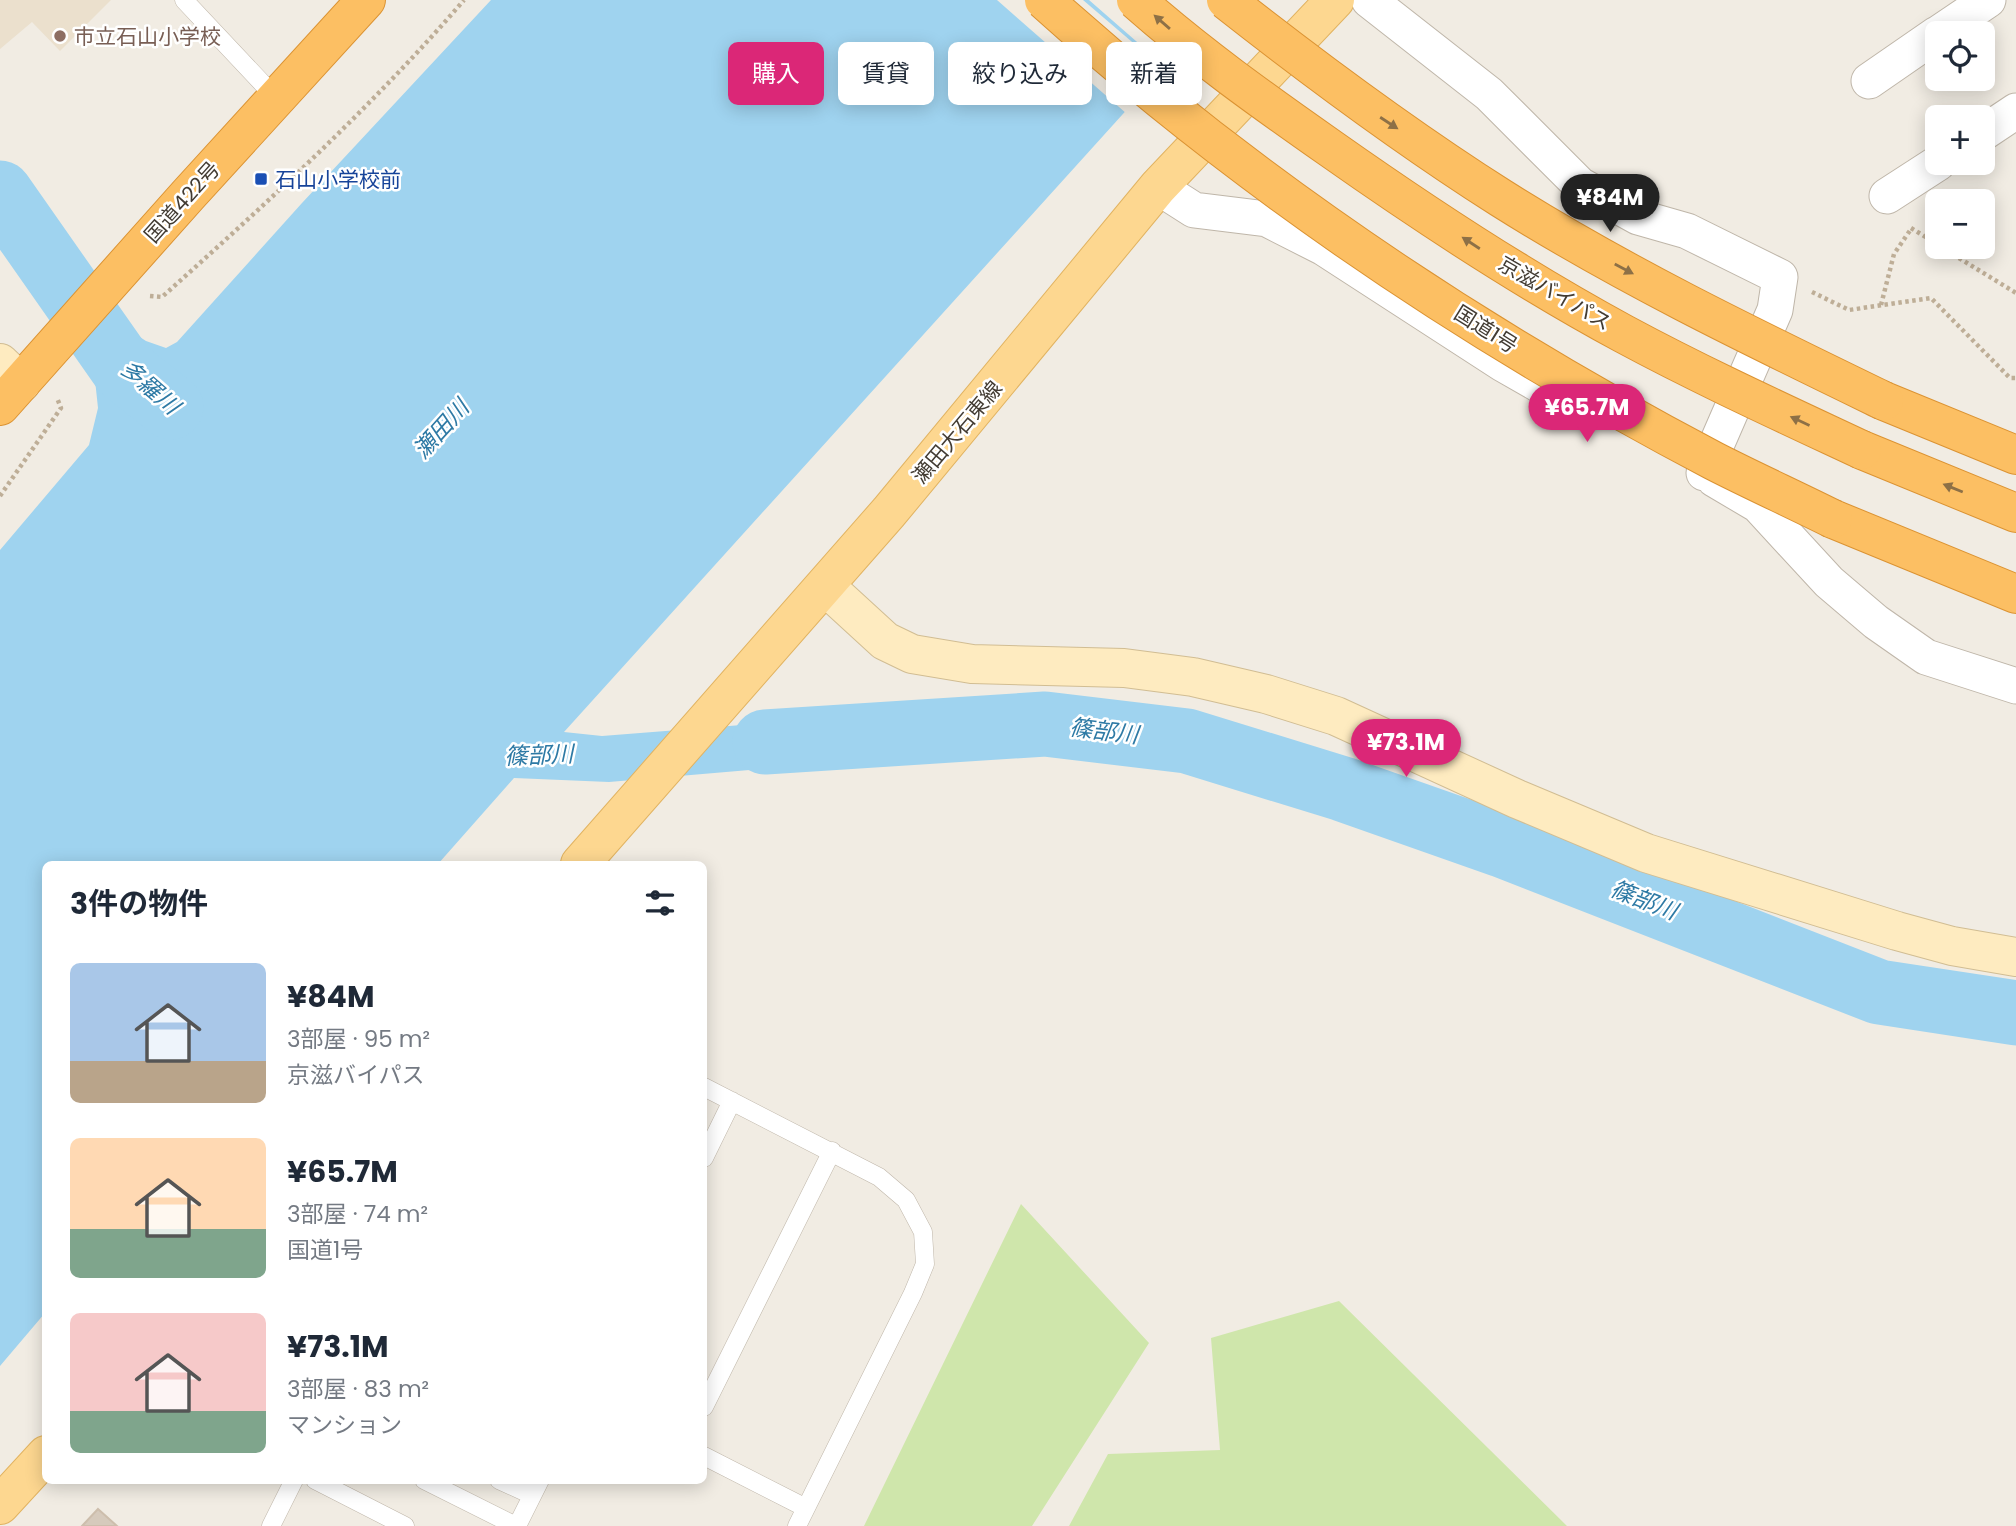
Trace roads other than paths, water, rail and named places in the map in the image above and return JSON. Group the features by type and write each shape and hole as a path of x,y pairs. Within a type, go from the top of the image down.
{"highway":[{"name":"国道422号","path":"7,384 60,339 366,0"},
{"name":"国道1号","path":"1044,0 1110,58 1228,152 1392,269 1521,351 1715,461 1833,519 2016,594"},
{"name":"京滋バイパス","path":"1136,0 1174,33 1285,116 1381,184 1527,280 1698,372 1862,450 2016,513"},
{"path":"1226,0 1377,116 1503,199 1616,265 1732,327 1884,401 2016,455"}],"main road":[{"name":"瀬田大石東線","path":"583,861 825,586 997,384 1158,187 1335,0"},
{"path":"0,1505 42,1459"}],"street":[{"path":"1369,0 1489,94 1580,185 1638,217 1687,231 1780,277 1775,310 1704,473"},
{"path":"1957,21 1988,0"},
{"path":"1869,81 1925,43"},
{"path":"1995,125 2016,111"},
{"path":"1887,196 1925,171"},
{"path":"1158,187 1194,210 1267,219 1324,248 1503,364 1758,505 1829,582 1876,622 1926,657 2016,686"},
{"path":"825,586 885,641 912,654 972,664 1124,668 1193,677 1266,694 1336,716 1517,799 1646,853 1897,931 1952,946 2016,957"}],"lane":[{"path":"184,0 277,99"},
{"path":"707,1088 879,1177 906,1200 923,1232 925,1264 797,1526"},
{"path":"707,1152 732,1101"},
{"path":"707,1401 832,1151"},
{"path":"707,1458 806,1508"},
{"path":"271,1526 292,1484"},
{"path":"323,1484 405,1526"},
{"path":"432,1484 516,1526 536,1488 518,1484"}],"water":[{"name":"瀬田川","path":"491,0 1226,0 1188,42 1106,42 1106,105 1131,105 564,732 602,736 855,716 854,761 609,782 514,778 441,861 42,861 42,1317 0,1366 0,550 89,445 98,408 93,361 126,328 146,341 166,348 177,342"}],"waterway":[{"name":"多羅川","path":"0,193 124,370 171,407"},
{"name":"篠部川","path":"765,742 1045,724 1187,741 1343,789 1502,845 1879,992 2016,1013"}],"place":[{"name":"市立石山小学校","path":"60,36"},
{"name":"石山小学校前","path":"261,179"}]}
